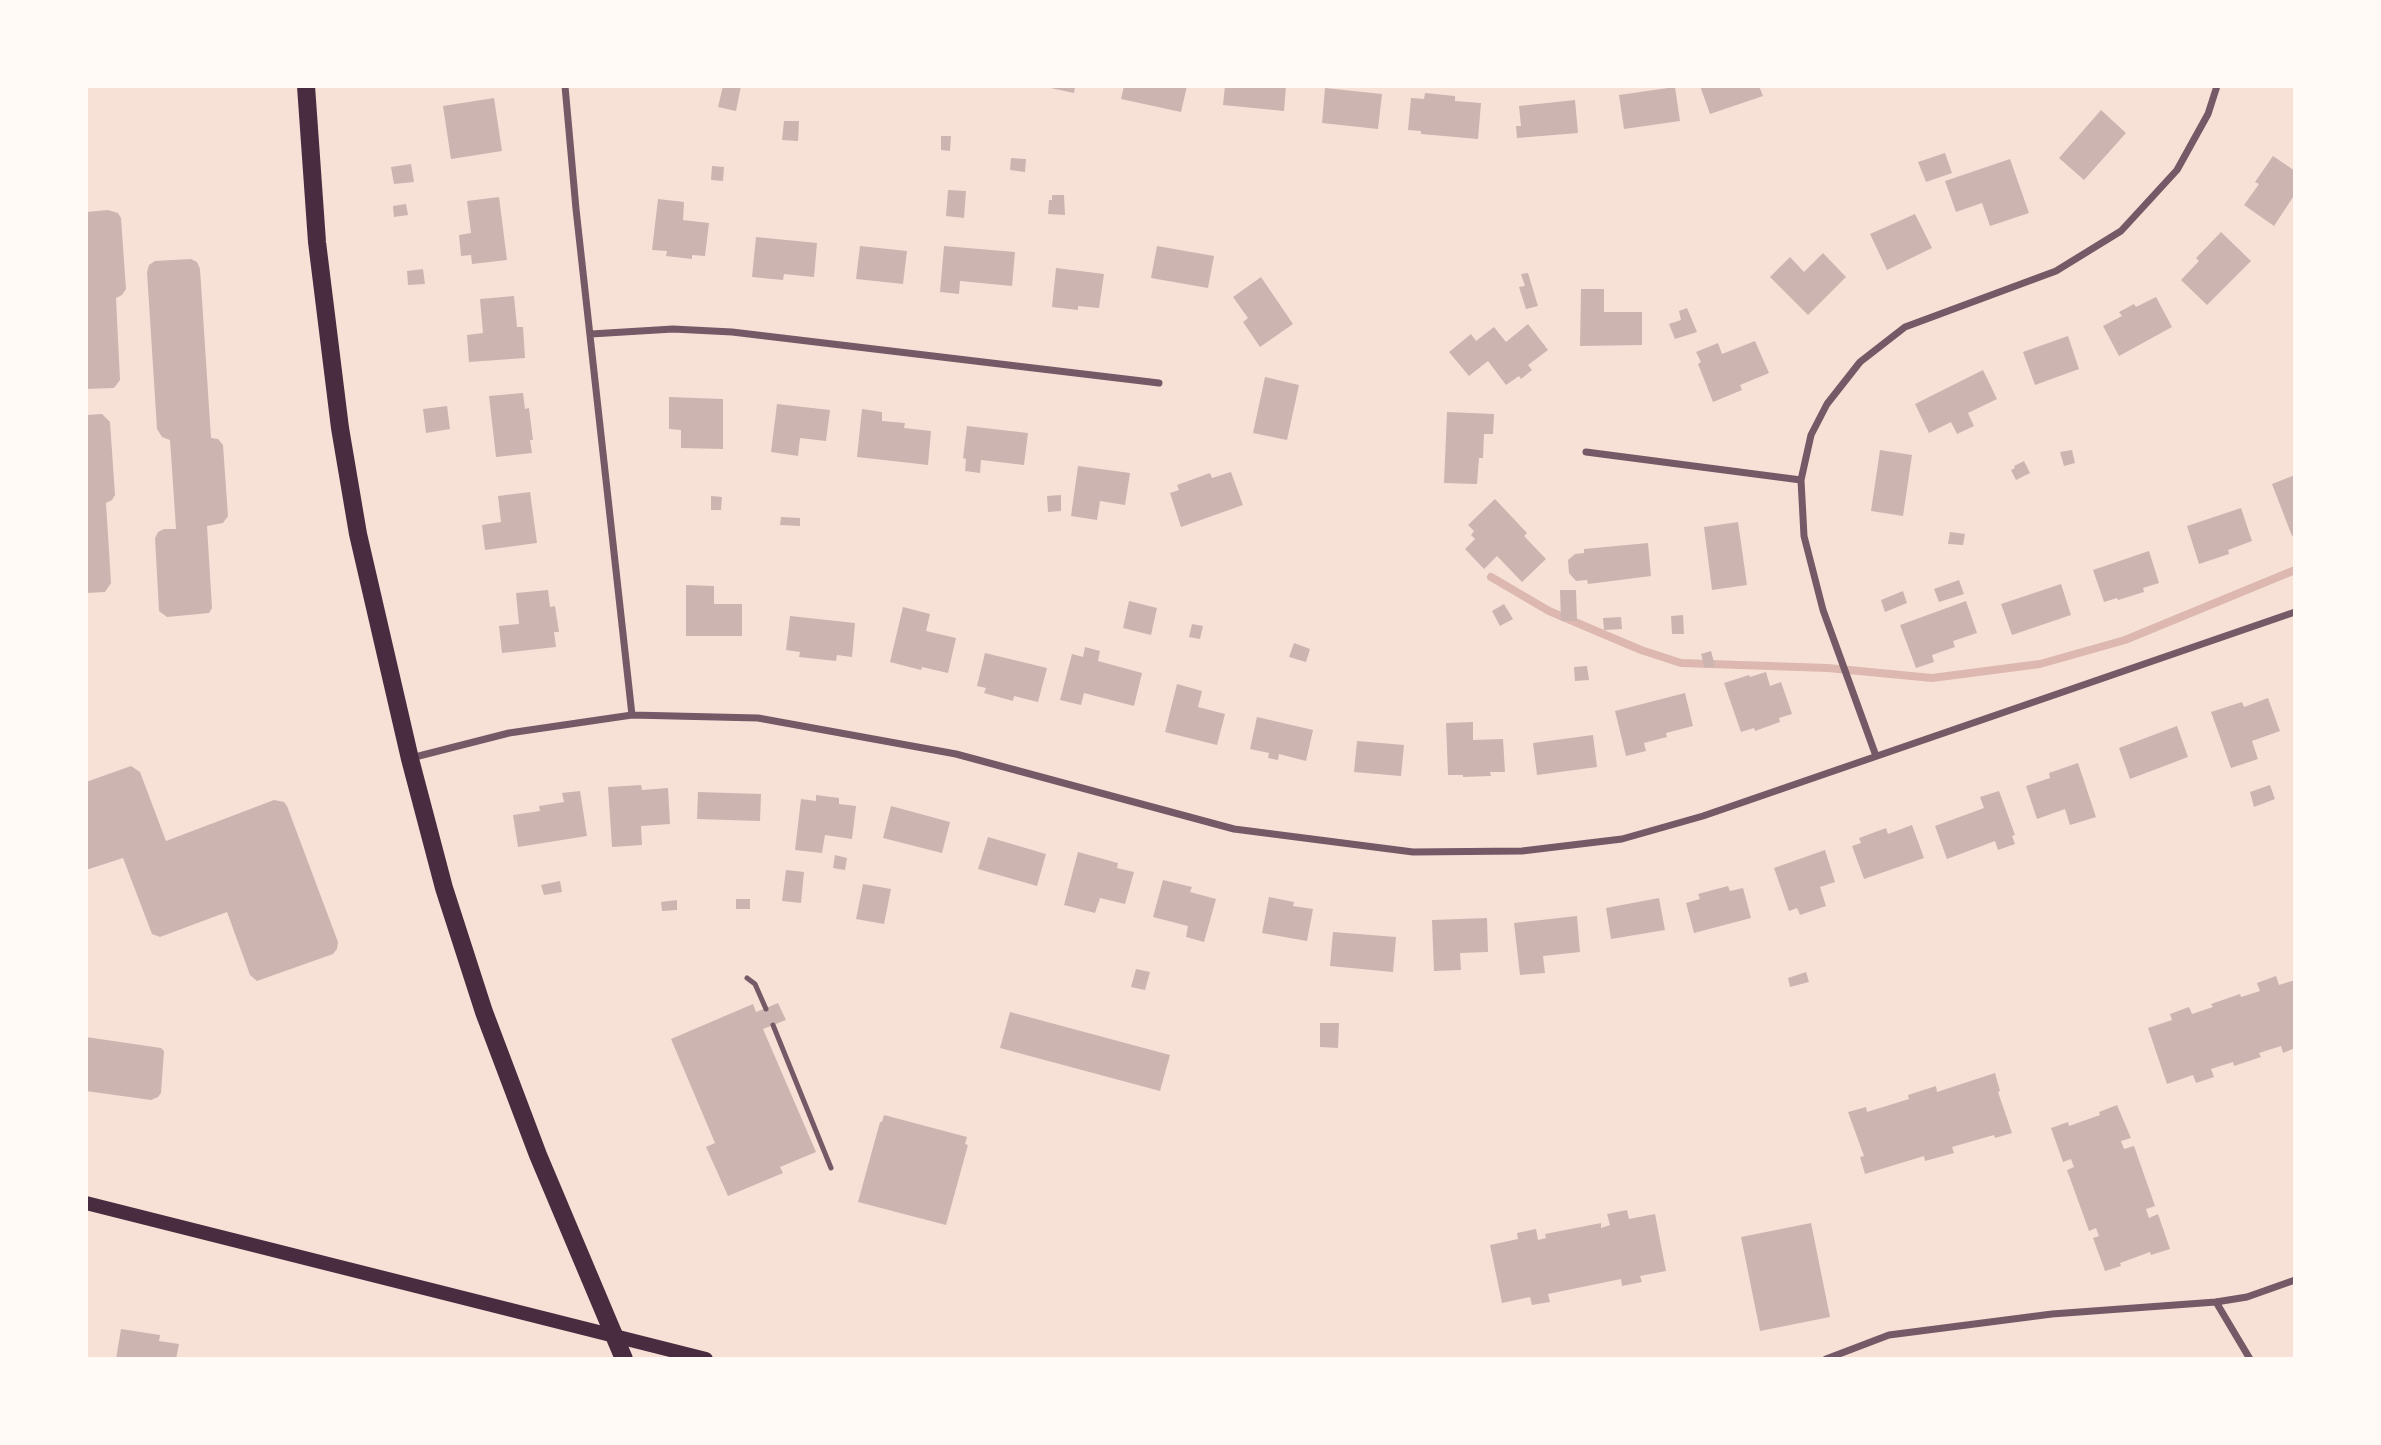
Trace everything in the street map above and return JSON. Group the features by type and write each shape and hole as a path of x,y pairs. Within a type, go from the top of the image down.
{"main road":[{"path":"306,86 317,242 340,428 358,534 410,759 444,888 484,1012 538,1155 624,1359"},
{"path":"86,1203 706,1359"}],"street":[{"path":"565,86 632,715"},
{"path":"1876,756 1823,610 1804,536 1801,480 1811,435 1827,404 1860,362 1905,327 2056,271 2122,231 2177,170 2207,114 2217,86"},
{"path":"591,334 673,328 732,332 1159,383"},
{"path":"1586,452 1801,480"},
{"path":"410,759 509,733 632,715 758,718 956,754 1234,829 1413,852 1522,851 1622,838 1703,816 2295,612"},
{"path":"1826,1359 1889,1335 2052,1314 2216,1302 2248,1297 2295,1280"},
{"path":"2216,1302 2250,1359"}],"lane":[{"path":"747,978 755,984 766,1009"},
{"path":"773,1025 831,1168"}],"building":[{"path":"723,86 741,86 736,111 718,107"},
{"path":"1041,86 1075,86 1074,93"},
{"path":"1124,86 1187,86 1181,112 1121,99"},
{"path":"1225,86 1286,86 1284,111 1223,105"},
{"path":"1700,86 1759,86 1763,96 1710,114"},
{"path":"1675,87 1680,121 1624,129 1619,95"},
{"path":"1325,88 1382,94 1378,129 1322,123"},
{"path":"1425,93 1455,96 1455,101 1481,103 1478,139 1421,134 1421,131 1408,130 1411,98 1424,99"},
{"path":"494,98 502,151 451,159 443,106"},
{"path":"1575,100 1578,133 1517,138 1516,126 1521,126 1519,106"},
{"path":"2101,110 2126,133 2084,180 2059,158"},
{"path":"784,121 799,121 798,141 782,140"},
{"path":"941,136 951,136 950,151 941,150"},
{"path":"1945,153 1952,173 1926,182 1918,162"},
{"path":"2273,156 2295,171 2295,194 2274,226 2244,205 2259,184 2255,182"},
{"path":"1011,158 1026,159 1025,172 1010,170"},
{"path":"2010,159 2029,213 1990,226 1982,203 1956,212 1945,181"},
{"path":"411,164 414,182 394,184 391,167"},
{"path":"712,166 724,167 723,181 711,180"},
{"path":"948,190 966,191 964,218 946,216"},
{"path":"1052,195 1064,195 1065,215 1048,214"},
{"path":"499,197 507,260 472,264 471,255 461,256 459,235 471,233 467,201"},
{"path":"658,199 684,202 683,220 709,223 705,256 692,255 692,259 666,256 667,251 652,250"},
{"path":"406,204 408,215 394,217 393,206"},
{"path":"108,210 118,213 121,218 126,289 116,298 120,380 114,388 86,389 86,212"},
{"path":"1915,214 1932,248 1887,270 1870,234"},
{"path":"2221,232 2251,261 2207,305 2181,280 2199,261 2196,258"},
{"path":"756,237 817,243 814,277 784,274 783,280 752,277"},
{"path":"860,246 907,251 903,284 856,279"},
{"path":"944,246 1015,252 1012,286 960,281 959,294 940,292"},
{"path":"1157,246 1214,256 1208,288 1151,278"},
{"path":"1823,253 1846,277 1808,315 1770,277 1790,257 1804,272"},
{"path":"191,259 197,262 200,269 211,438 218,439 223,445 228,516 223,523 207,526 212,608 209,613 167,617 159,611 155,538 158,532 164,529 176,529 170,440 162,437 157,429 147,272 149,265 155,261"},
{"path":"1056,268 1104,274 1099,308 1078,306 1078,310 1052,307"},
{"path":"423,269 425,284 408,285 407,271"},
{"path":"1528,273 1538,306 1526,309 1519,287 1525,286 1521,274"},
{"path":"1261,277 1293,324 1260,347 1243,322 1248,318 1233,297"},
{"path":"1581,289 1604,289 1604,312 1642,312 1642,345 1580,346"},
{"path":"514,296 517,327 523,327 525,358 469,362 467,335 483,333 480,299"},
{"path":"2156,297 2172,327 2119,356 2103,326 2122,316 2119,312"},
{"path":"1687,308 1697,332 1675,339 1669,324 1681,320 1679,311"},
{"path":"1528,324 1548,350 1528,365 1532,370 1521,379 1519,376 1506,385 1488,361 1469,376 1449,352 1471,334 1476,341 1494,327 1506,342"},
{"path":"2068,336 2079,369 2035,385 2023,352"},
{"path":"1755,341 1769,373 1740,385 1742,390 1713,402 1696,352 1718,343 1722,354"},
{"path":"1983,370 1997,399 1968,413 1974,426 1957,434 1951,422 1929,433 1915,404"},
{"path":"1265,377 1299,385 1287,440 1253,433"},
{"path":"523,393 525,409 529,408 532,453 496,457 489,396"},
{"path":"669,397 723,399 723,449 681,448 681,430 669,429"},
{"path":"777,404 830,410 826,441 800,438 798,456 771,452"},
{"path":"447,406 450,429 426,433 423,409"},
{"path":"862,409 882,412 882,421 905,423 904,428 931,431 928,465 857,457"},
{"path":"1447,412 1494,414 1493,434 1484,434 1483,458 1479,458 1477,484 1444,483"},
{"path":"102,414 110,422 115,495 106,503 111,583 105,592 86,593 86,415"},
{"path":"967,426 1028,433 1024,465 981,460 980,473 965,471 966,459 963,458"},
{"path":"1880,450 1912,455 1903,516 1871,511"},
{"path":"2072,450 2075,463 2064,466 2060,452"},
{"path":"2024,461 2030,473 2016,480 2011,470"},
{"path":"1078,466 1130,473 1125,505 1100,501 1097,520 1071,516"},
{"path":"1231,472 1243,505 1181,527 1170,493 1179,490 1177,485 1210,473 1212,478"},
{"path":"2295,475 2295,534 2292,536 2272,484"},
{"path":"530,492 537,543 485,550 482,525 501,522 498,496"},
{"path":"1061,495 1061,511 1048,512 1047,496"},
{"path":"711,496 722,497 721,510 711,510"},
{"path":"1495,499 1527,533 1524,536 1546,559 1522,582 1497,556 1484,569 1465,549 1475,539 1471,535 1474,531 1468,525"},
{"path":"2241,508 2252,541 2228,550 2229,554 2199,564 2187,526"},
{"path":"781,517 800,518 800,526 780,525"},
{"path":"1738,522 1747,585 1712,590 1704,527"},
{"path":"1950,532 1965,534 1963,545 1948,544"},
{"path":"1648,543 1651,576 1588,584 1587,580 1576,581 1569,573 1568,560 1575,554 1584,553 1584,549"},
{"path":"2149,551 2159,583 2143,588 2144,592 2104,602 2093,570"},
{"path":"1959,580 1964,594 1939,602 1934,589"},
{"path":"2061,584 2071,615 2012,635 2001,604"},
{"path":"686,585 714,586 714,604 742,604 742,636 686,636"},
{"path":"548,590 550,607 555,606 559,632 554,632 556,647 502,653 499,626 519,624 516,593"},
{"path":"1560,590 1576,590 1577,621 1561,621"},
{"path":"1903,591 1907,603 1885,612 1881,600"},
{"path":"1129,601 1157,608 1151,635 1123,628"},
{"path":"1966,601 1977,633 1953,641 1955,647 1932,655 1934,662 1916,668 1900,625"},
{"path":"1504,604 1513,619 1500,626 1492,611"},
{"path":"903,607 930,614 926,631 956,638 948,673 890,662"},
{"path":"1683,615 1684,634 1672,634 1671,616"},
{"path":"790,616 855,623 852,657 837,655 836,661 799,657 800,652 786,650"},
{"path":"1621,617 1622,629 1604,630 1603,618"},
{"path":"1192,624 1203,626 1200,639 1189,637"},
{"path":"1294,643 1310,649 1306,662 1289,657"},
{"path":"1085,647 1100,651 1098,661 1142,673 1134,706 1084,693 1081,705 1060,700 1072,654 1083,657"},
{"path":"1711,651 1715,666 1705,668 1701,654"},
{"path":"985,653 1047,668 1038,702 1014,696 1013,701 984,693 986,688 977,686"},
{"path":"1587,666 1589,680 1575,681 1574,667"},
{"path":"1766,672 1770,686 1781,682 1792,714 1779,718 1780,722 1755,731 1754,728 1741,732 1724,683"},
{"path":"1177,684 1202,691 1198,707 1225,714 1217,745 1165,732"},
{"path":"1685,693 1693,726 1666,733 1667,737 1644,743 1646,751 1626,756 1615,711"},
{"path":"2268,698 2280,731 2252,741 2258,759 2231,768 2211,712 2242,702 2244,707"},
{"path":"1257,717 1313,730 1306,761 1279,754 1278,760 1268,758 1269,753 1250,749"},
{"path":"1473,722 1473,740 1503,739 1505,772 1490,772 1491,776 1448,775 1446,723"},
{"path":"2177,726 2188,757 2130,779 2119,748"},
{"path":"1593,735 1597,767 1537,775 1533,743"},
{"path":"1357,741 1404,745 1401,776 1354,772"},
{"path":"2078,763 2096,817 2070,825 2065,809 2037,819 2026,786 2050,778 2049,773"},
{"path":"131,766 140,772 166,841 274,800 284,802 338,942 333,954 257,981 250,975 227,912 160,937 152,934 123,858 86,870 86,782"},
{"path":"641,785 642,790 668,788 670,824 641,826 642,845 612,847 608,787"},
{"path":"2270,785 2275,799 2254,807 2250,792"},
{"path":"580,791 587,836 518,847 513,815 540,811 539,806 564,802 562,793"},
{"path":"1999,791 2015,835 2012,836 2015,844 1998,850 1995,841 1947,859 1935,826 1984,808 1980,797"},
{"path":"698,792 761,794 760,821 697,819"},
{"path":"816,795 839,798 839,804 856,806 852,839 825,835 822,853 795,850 801,799 816,801"},
{"path":"891,806 950,822 942,853 883,838"},
{"path":"1912,825 1924,858 1864,879 1852,846 1861,843 1859,838 1886,828 1888,834"},
{"path":"988,837 1046,854 1037,886 978,869"},
{"path":"1825,850 1835,882 1820,887 1826,906 1800,915 1797,908 1789,911 1774,868"},
{"path":"1078,852 1118,863 1117,868 1134,872 1125,904 1100,898 1095,913 1064,905"},
{"path":"835,855 847,858 845,870 833,868"},
{"path":"786,870 804,872 801,903 782,901"},
{"path":"1163,880 1192,887 1190,892 1216,899 1204,942 1186,937 1188,926 1153,917"},
{"path":"560,881 562,892 544,895 541,885"},
{"path":"863,884 891,889 884,924 856,919"},
{"path":"1728,886 1730,891 1743,888 1751,918 1694,933 1686,903 1700,899 1698,894"},
{"path":"1269,897 1294,902 1293,906 1313,909 1307,941 1262,933"},
{"path":"1659,898 1665,930 1611,939 1606,908"},
{"path":"736,899 750,899 750,909 736,909"},
{"path":"677,900 677,910 662,911 661,902"},
{"path":"1577,916 1580,952 1543,956 1545,973 1520,975 1514,923"},
{"path":"1487,918 1488,952 1460,953 1461,970 1434,971 1432,920"},
{"path":"1333,932 1396,937 1393,972 1330,966"},
{"path":"1136,969 1150,972 1145,990 1131,987"},
{"path":"1806,972 1809,982 1790,987 1788,978"},
{"path":"2276,976 2279,985 2295,980 2295,1048 2283,1053 2281,1046 2259,1053 2261,1057 2234,1066 2233,1062 2211,1069 2214,1077 2196,1083 2193,1075 2167,1084 2148,1028 2172,1020 2170,1014 2189,1007 2192,1014 2240,994 2241,997 2260,991 2257,983"},
{"path":"778,1003 786,1020 763,1029 816,1152 780,1167 783,1173 728,1196 706,1147 715,1143 671,1039 753,1004 756,1012"},
{"path":"1010,1012 1170,1055 1160,1091 1000,1048"},
{"path":"1320,1023 1339,1023 1338,1048 1320,1047"},
{"path":"86,1037 161,1048 164,1051 161,1093 158,1097 151,1100 86,1091"},
{"path":"1995,1073 2000,1091 1998,1092 2012,1133 1995,1138 1994,1135 1952,1147 1954,1153 1925,1161 1924,1156 1865,1174 1860,1157 1864,1156 1848,1112 1866,1107 1867,1112 1909,1099 1908,1095 1936,1086 1937,1092"},
{"path":"2117,1105 2131,1138 2121,1141 2124,1149 2134,1146 2155,1206 2146,1209 2149,1218 2158,1214 2170,1249 2151,1255 2150,1252 2105,1271 2093,1238 2099,1236 2096,1228 2089,1231 2067,1170 2074,1167 2071,1159 2063,1162 2051,1128 2068,1122 2069,1126 2100,1115 2099,1112"},
{"path":"884,1115 967,1137 965,1144 968,1145 946,1225 858,1202"},
{"path":"1627,1210 1629,1219 1655,1214 1666,1271 1640,1276 1642,1282 1622,1286 1621,1279 1548,1294 1550,1302 1532,1305 1530,1297 1502,1303 1490,1245 1518,1239 1517,1233 1536,1229 1538,1240 1546,1238 1545,1234 1601,1223 1601,1228 1610,1225 1607,1214"},
{"path":"1811,1223 1830,1317 1760,1331 1741,1237"},
{"path":"121,1329 160,1335 159,1341 179,1344 176,1359 116,1359"}],"waterway":[{"path":"1491,577 1549,611 1641,650 1681,663 1828,668 1932,678 2040,664 2125,640 2295,570"}]}
